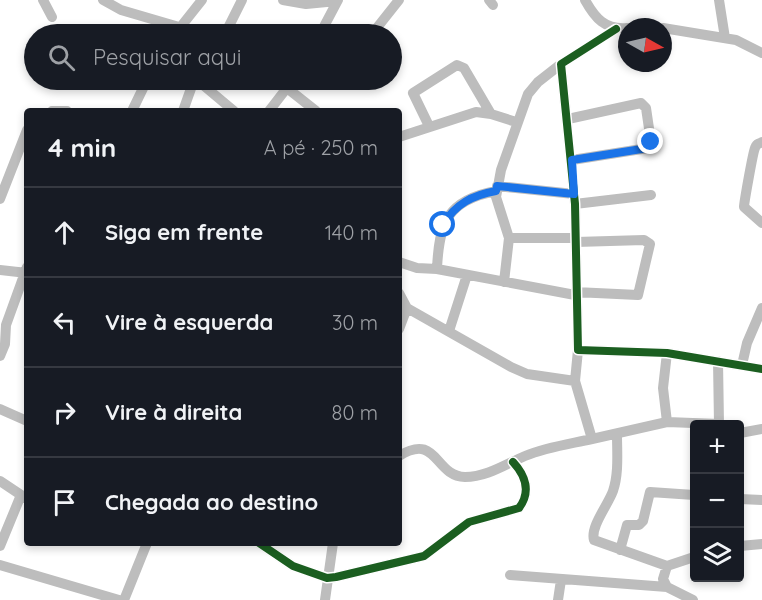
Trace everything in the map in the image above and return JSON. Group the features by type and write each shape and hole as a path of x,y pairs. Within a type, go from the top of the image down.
{"street":[{"path":"43,0 51,17"},
{"path":"102,0 158,24"},
{"path":"183,24 202,0"},
{"path":"230,24 242,0"},
{"path":"284,0 306,4 337,1"},
{"path":"380,24 399,0"},
{"path":"585,0 602,24 618,27"},
{"path":"719,0 724,38"},
{"path":"325,24 337,1"},
{"path":"672,29 724,38 750,45 762,53"},
{"path":"504,282 509,238 503,214 497,202 497,188 516,123 528,94 538,82 561,64 618,30"},
{"path":"561,64 575,199 575,293 578,350 575,381 592,439"},
{"path":"429,126 412,93 457,65 464,68 491,114"},
{"path":"133,108 142,90"},
{"path":"184,108 192,90"},
{"path":"208,90 230,108"},
{"path":"271,108 285,90"},
{"path":"296,90 313,108"},
{"path":"568,120 641,103 646,108 651,142 648,148 572,160"},
{"path":"402,136 466,114 491,114 516,123"},
{"path":"0,199 24,138"},
{"path":"762,142 753,151 750,183 743,203 744,207 762,223"},
{"path":"437,269 439,238 449,214 475,196 497,188 575,199 651,195"},
{"path":"402,263 417,268 437,269 575,293 638,295 650,244 644,240 509,238"},
{"path":"0,270 24,271"},
{"path":"449,331 466,275"},
{"path":"0,356 5,344 6,325 24,276"},
{"path":"402,299 407,308 527,374 575,381"},
{"path":"402,321 407,308"},
{"path":"742,365 747,343 762,308"},
{"path":"578,350 667,353 762,369"},
{"path":"667,353 663,388 667,422"},
{"path":"718,361 718,420"},
{"path":"0,410 24,420"},
{"path":"402,455 415,449 427,450 434,454 451,474 465,477 502,468 546,449 667,422 690,423"},
{"path":"744,432 762,429"},
{"path":"617,434 617,474 613,491 593,537 594,540 667,566 690,558"},
{"path":"263,546 293,566 327,578 424,556 469,522 519,508 526,496 525,479 513,462"},
{"path":"0,481 24,497 0,546"},
{"path":"620,550 627,525 639,525 644,521 650,492 690,495"},
{"path":"744,499 762,500"},
{"path":"744,546 762,544"},
{"path":"0,565 122,600 146,546"},
{"path":"325,600 332,546"},
{"path":"667,566 663,579 667,587"},
{"path":"510,575 667,587 693,600"},
{"path":"558,600 561,580"}],"cycle path":[{"path":"616,29 561,64 575,204 578,350 667,353 762,369"},
{"path":"263,546 293,566 327,578 424,556 469,522 519,508 526,490 524,478 513,462"}],"route":[{"path":"443,225 449,214 458,206 475,196 496,191 497,186 574,194 572,160 648,148 651,142"}]}
